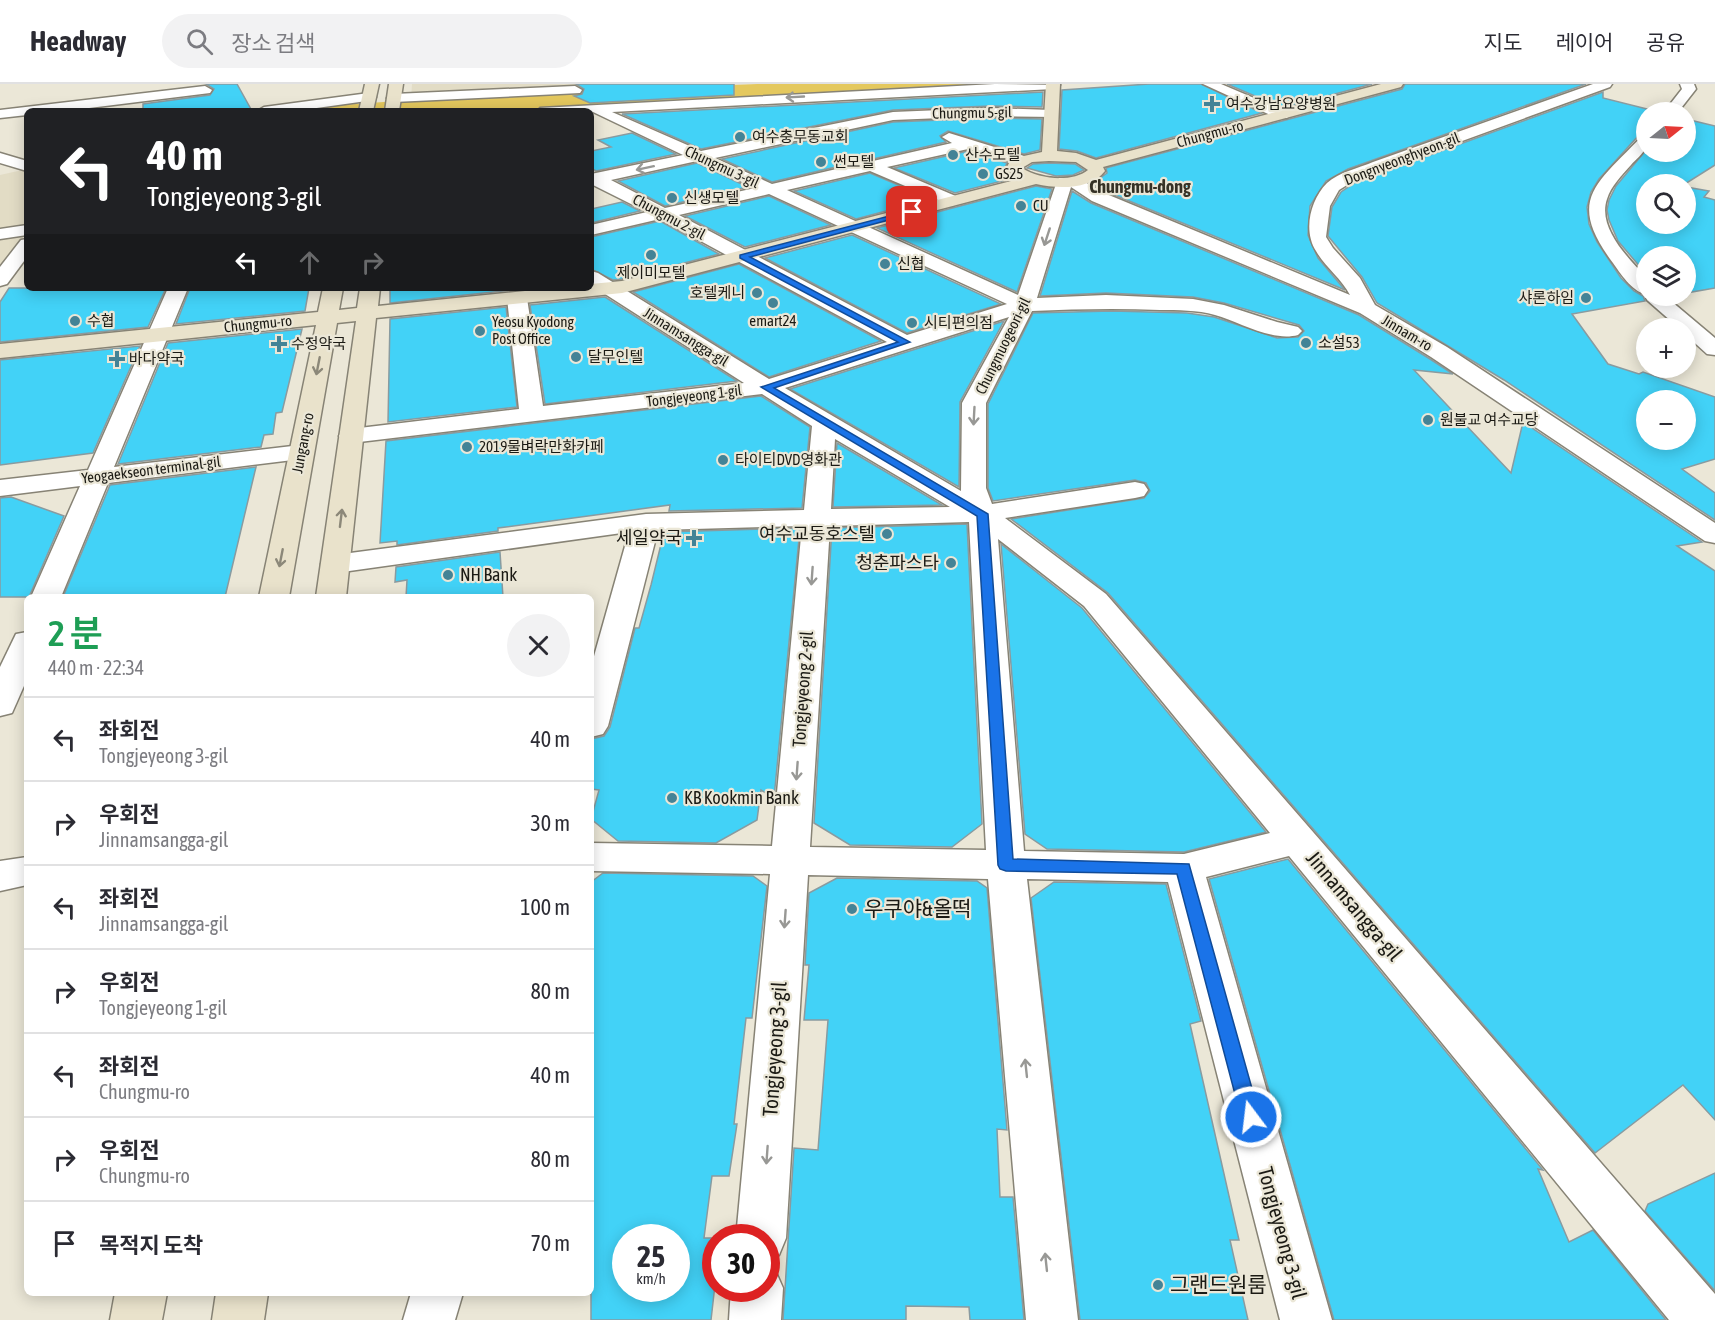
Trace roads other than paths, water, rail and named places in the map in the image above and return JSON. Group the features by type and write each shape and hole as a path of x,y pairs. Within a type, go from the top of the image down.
{"street":[{"path":"1210,84 1282,115"},
{"name":"Chungmu-ro","path":"1094,165 1396,84"},
{"name":"Dongnyeonghyeon-gil","path":"1367,309 1353,282 1325,252 1317,237 1321,206 1333,187 1349,177 1379,165 1605,84"},
{"path":"1680,102 1687,94 1689,87 1687,84"},
{"path":"394,98 592,96 719,101 850,89 1053,85 1048,156"},
{"name":"Chungmu 5-gil","path":"850,89 867,107 1000,155 1022,160"},
{"path":"56,108 205,92"},
{"path":"554,108 592,96"},
{"name":"Chungmu 3-gil","path":"592,96 699,157 852,228"},
{"path":"288,108 369,98"},
{"path":"719,101 750,114"},
{"path":"0,114 24,111"},
{"name":"Chungmu 5-gil","path":"594,178 893,116 960,113 1052,114"},
{"path":"770,123 820,144"},
{"path":"594,229 969,144"},
{"path":"3,151 24,164"},
{"path":"1636,151 1607,184 1597,201 1596,208 1603,233 1627,269 1636,278"},
{"path":"1048,156 1076,158 1094,165 1098,171 1092,176 1069,181 1036,179 1024,176 1014,169 1014,165 1022,160 1048,156"},
{"path":"851,158 952,201"},
{"path":"9,178 24,174"},
{"name":"Chungmu 2-gil","path":"594,179 743,256"},
{"name":"Chungmu-ro","path":"594,290 634,285 1036,179"},
{"name":"Jinnam-ro","path":"1069,181 1098,196 1367,309 1439,352 1715,535"},
{"name":"Chungmuogeori-gil","path":"982,514 973,488 974,404 1025,305 1069,181"},
{"path":"852,228 1025,305 1106,301 1193,305 1226,311 1273,328 1291,331"},
{"path":"0,234 24,230"},
{"path":"0,280 24,248"},
{"path":"743,256 905,342"},
{"name":"Jinnamsangga-gil","path":"594,279 824,423 982,514 1095,600 1703,1320"},
{"path":"47,594 177,291"},
{"name":"Jungang-ro","path":"275,594 332,291"},
{"path":"330,594 370,291"},
{"name":"Chungmu-ro","path":"0,351 589,291"},
{"path":"517,298 532,415"},
{"name":"Tongjeyeong 1-gil","path":"351,436 766,387 1025,305"},
{"path":"1666,306 1715,348"},
{"path":"816,518 824,423"},
{"name":"Yeogaekseon terminal-gil","path":"0,488 302,452"},
{"path":"335,564 646,522 982,514 1135,490"},
{"path":"982,514 1006,865 1052,1320"},
{"name":"Tongjeyeong 2-gil","path":"790,861 816,518"},
{"path":"594,715 646,522"},
{"path":"0,705 24,648"},
{"path":"594,857 1184,868 1298,840"},
{"name":"Tongjeyeong 3-gil","path":"762,1224 790,861"},
{"name":"Tongjeyeong 3-gil","path":"1184,868 1306,1320"},
{"path":"0,876 24,872"},
{"path":"136,1320 140,1296"},
{"path":"238,1320 242,1296"},
{"path":"429,1320 435,1296"},
{"path":"755,1320 756,1302"}],"place":[{"name":"여수강남요양병원","path":"1212,104"},
{"name":"여수충무동교회","path":"740,137"},
{"name":"산수모텔","path":"953,155"},
{"name":"썬모텔","path":"821,162"},
{"name":"GS25","path":"983,174"},
{"name":"신생모텔","path":"672,198"},
{"name":"CU","path":"1021,206"},
{"name":"제이미모텔","path":"651,255"},
{"name":"신협","path":"885,264"},
{"name":"호텔케니","path":"757,293"},
{"name":"샤론하임","path":"1586,298"},
{"name":"emart24","path":"773,303"},
{"name":"수협","path":"75,321"},
{"name":"시티편의점","path":"912,323"},
{"name":"Yeosu Kyodong Post Office","path":"480,331"},
{"name":"소설53","path":"1306,343"},
{"name":"수정약국","path":"279,344"},
{"name":"달무인텔","path":"576,357"},
{"name":"바다약국","path":"117,359"},
{"name":"원불교 여수교당","path":"1428,420"},
{"name":"2019물벼락만화카페","path":"467,447"},
{"name":"타이티DVD영화관","path":"723,460"},
{"name":"여수교동호스텔","path":"887,534"},
{"name":"세일약국","path":"694,538"},
{"name":"청춘파스타","path":"951,563"},
{"name":"NH Bank","path":"448,575"},
{"name":"KB Kookmin Bank","path":"672,798"},
{"name":"우쿠야&올떡","path":"852,909"},
{"name":"그랜드원룸","path":"1158,1285"}],"district":[{"name":"Chungmu-dong","path":"1140,187"}]}
